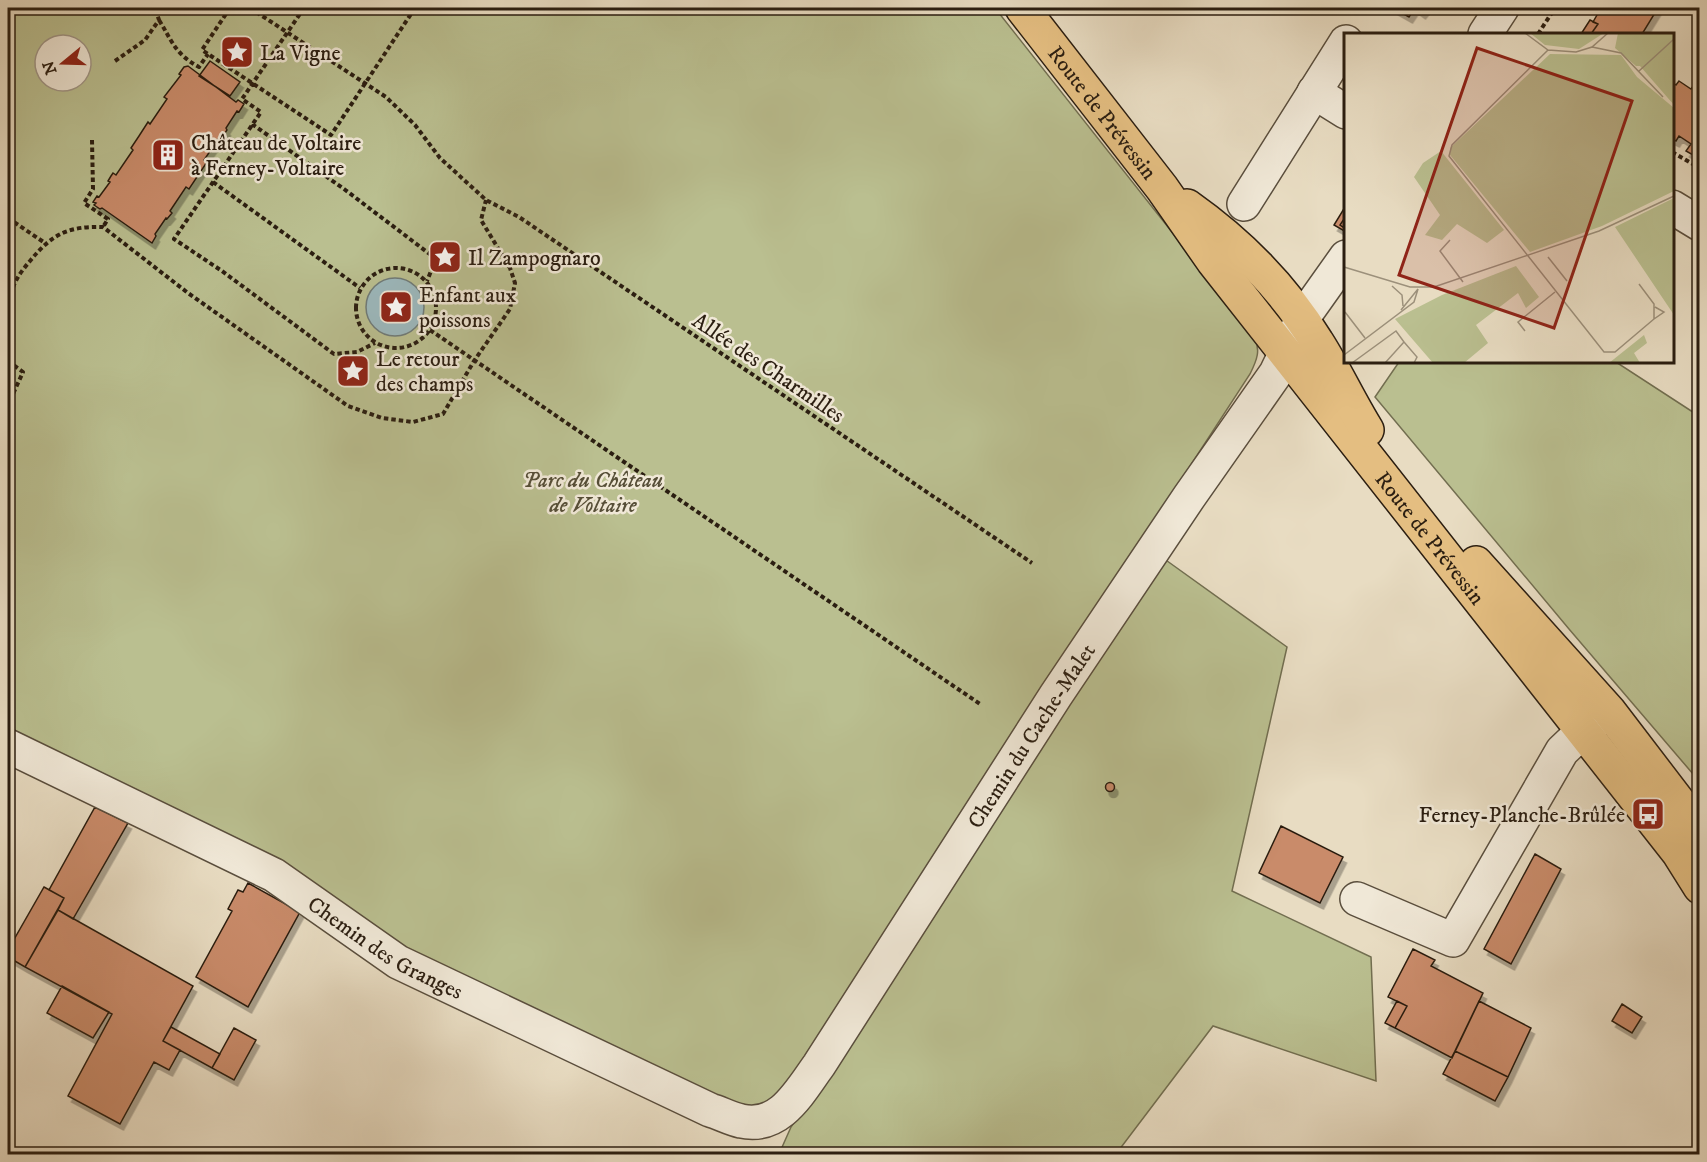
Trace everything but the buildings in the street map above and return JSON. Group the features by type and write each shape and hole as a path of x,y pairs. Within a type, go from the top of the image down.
{"main road":[{"name":"Route de Prévessin","path":"1022,8 1397,497 1596,721 1700,830"},
{"name":"Route de Prévessin","path":"1162,188 1211,223 1258,265 1302,319 1383,454 1442,525 1596,721 1700,887"}],"street":[{"path":"1486,33 1502,8"},
{"path":"1244,204 1344,43"},
{"path":"1314,92 1344,111"},
{"path":"1674,208 1700,224"},
{"name":"Chemin du Cache-Malet","path":"775,1117 791,1104 819,1065 1056,695 1189,497 1276,373 1302,319 1344,260"},
{"path":"1358,899 1453,940 1562,751 1596,721"},
{"name":"Chemin des Granges","path":"8,746 274,875 398,962 710,1110 742,1122 775,1117"}],"path":[{"path":"154,8 172,45 184,58 199,67 208,54"},
{"path":"230,8 202,50 331,135 415,8"},
{"name":"Allée des Charmilles","path":"250,8 386,97 408,118 440,158 486,200 519,217 1032,563"},
{"path":"304,8 242,99 261,112 174,239 222,271 334,354 357,352 375,343"},
{"path":"1539,33 1555,8"},
{"path":"115,61 145,40 159,20"},
{"path":"252,124 344,189 431,255 433,266 427,281"},
{"path":"92,140 93,189 84,202 108,219 103,227"},
{"path":"1674,153 1700,168"},
{"path":"213,182 360,288"},
{"path":"8,317 14,284 45,243 63,232 85,227 103,227 188,293 348,406 382,418 413,422 443,414 474,361 510,309 515,283 510,268 481,219 486,200"},
{"path":"8,218 45,243"},
{"path":"392,267 404,268 417,273 427,281 434,292 435,318 430,330 421,340 399,349 375,343 366,335 355,313 360,288 368,278 379,270 392,267"},
{"path":"430,330 980,704"},
{"path":"8,361 23,372 8,405"}],"green space":[{"name":"Parc du Château de Voltaire","path":"8,8 995,8 1254,336 1257,355 1250,374 782,1093 757,1107 737,1108 411,952 8,731"},
{"path":"1398,363 1618,363 1699,416 1699,781 1569,629 1375,397"},
{"path":"1163,558 1287,647 1232,891 1371,957 1376,1081 1213,1026 1116,1154 779,1154 791,1127"}],"water":[{"path":"395,278 411,283 419,291 424,307 419,323 411,331 395,336 379,331 371,323 366,307 371,291 379,283"}],"place":[{"name":"La Vigne","path":"237,52"},
{"name":"Château de Voltaire à Ferney-Voltaire","path":"168,155"},
{"name":"Il Zampognaro","path":"445,257"},
{"name":"Enfant aux poissons","path":"396,307"},
{"name":"Le retour des champs","path":"353,371"},
{"name":"Ferney-Planche-Brûlée","path":"1648,814"}]}
